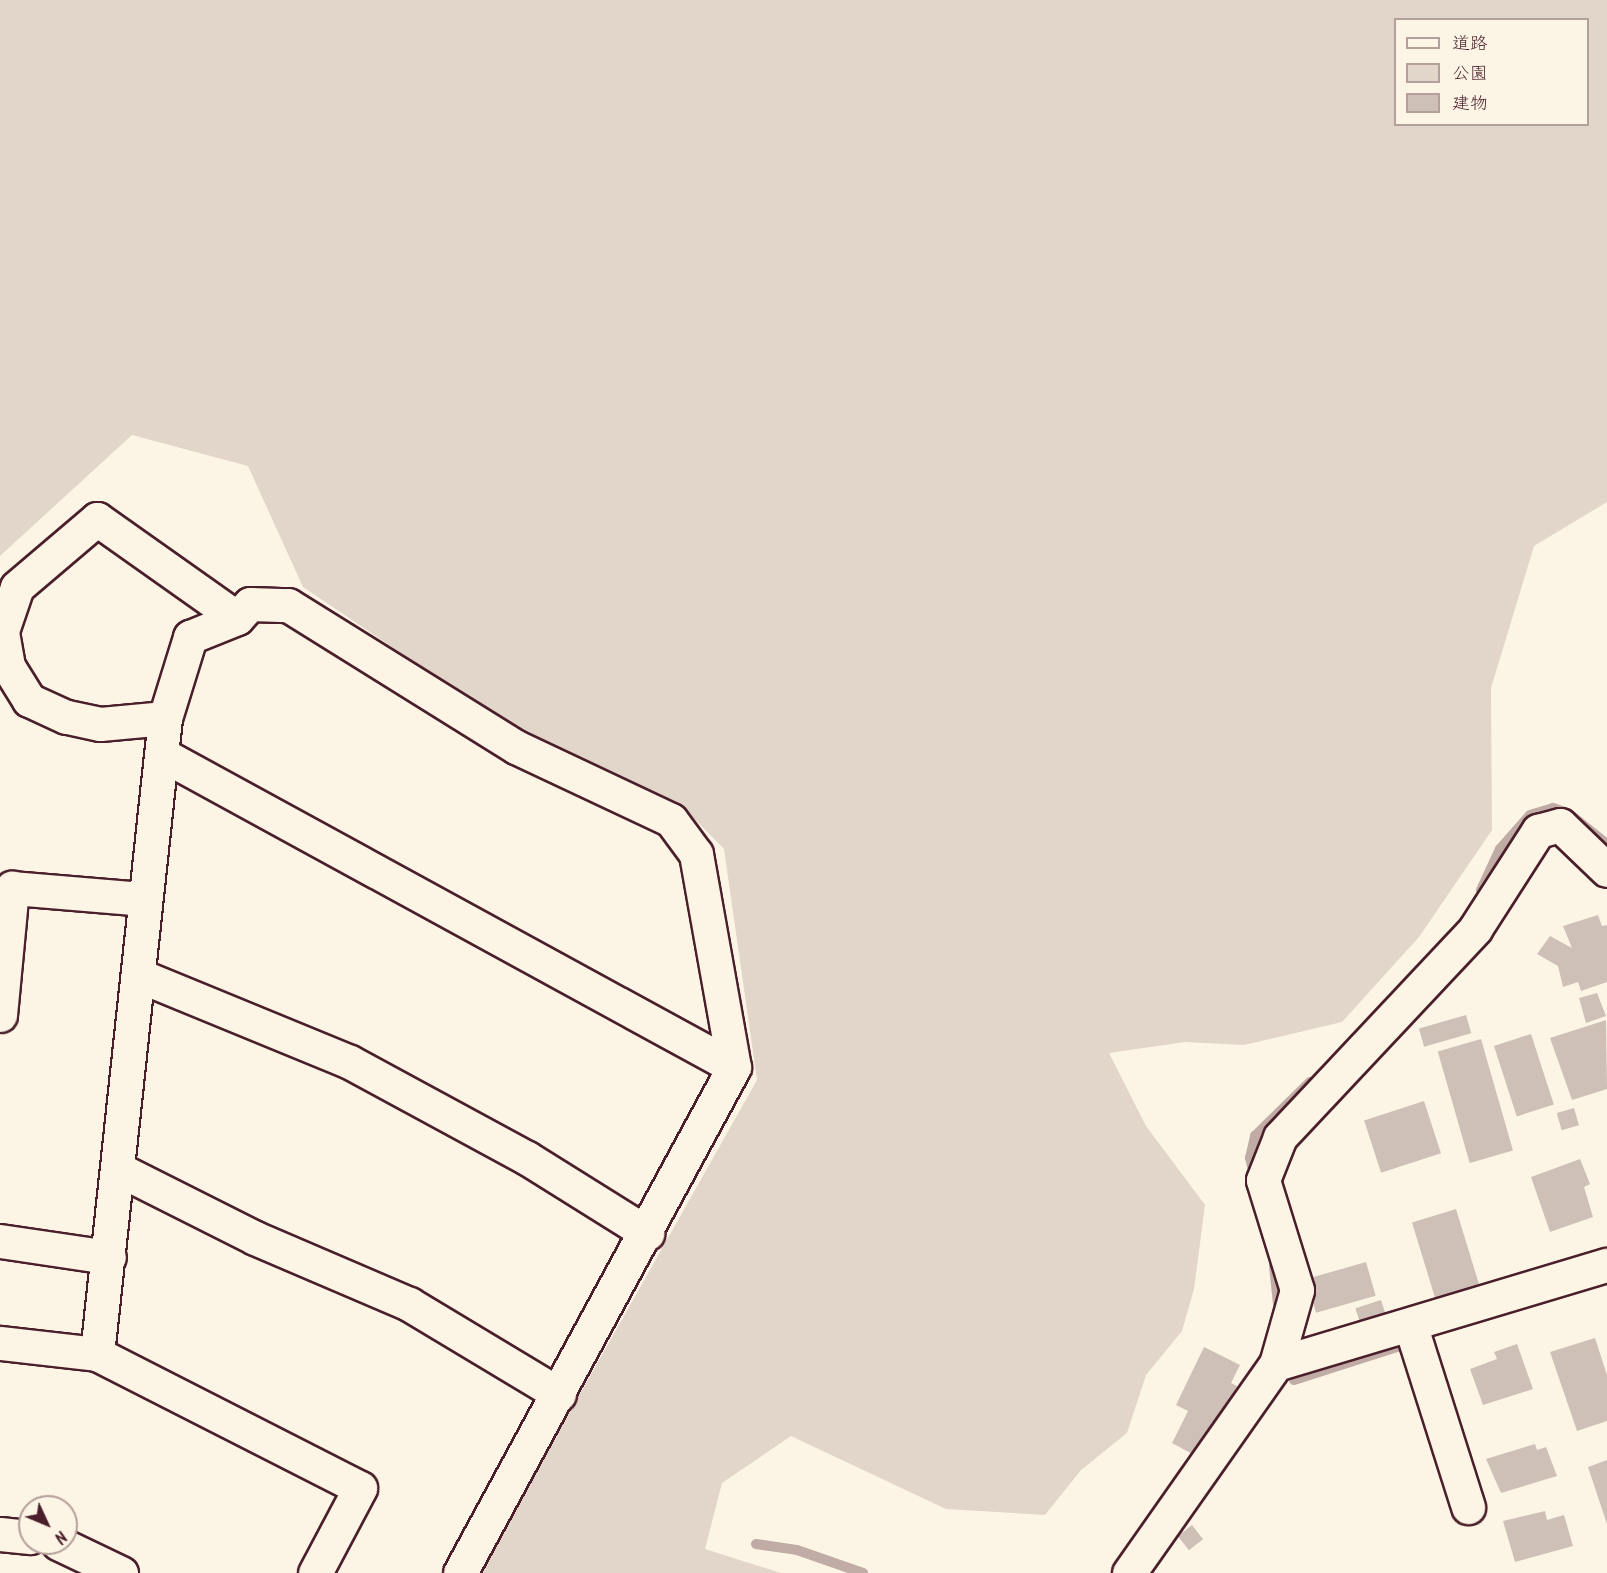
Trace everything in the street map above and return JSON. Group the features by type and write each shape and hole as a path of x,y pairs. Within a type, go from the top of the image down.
{"street":[{"path":"165,718 100,724 66,717 29,700 8,666 2,631 17,587 97,519 237,618"},
{"path":"97,1354 109,1257 144,899 165,756 165,718 190,637 237,618 250,604 288,605 516,747 671,820 696,854 734,1067 647,1233 460,1573"},
{"path":"165,756 734,1067"},
{"path":"1129,1573 1276,1364 1297,1290 1263,1180 1269,1154 1475,929 1539,831 1560,825 1607,870"},
{"path":"0,1015 12,888 144,899"},
{"path":"138,975 350,1062 527,1158 647,1233"},
{"path":"118,1169 255,1238 409,1304 558,1394"},
{"path":"0,1241 109,1257"},
{"path":"1276,1364 1411,1327 1607,1265"},
{"path":"1411,1327 1468,1507"},
{"path":"0,1343 97,1354 360,1488 315,1573"},
{"path":"0,1534 18,1536"},
{"path":"78,1553 121,1573"}],"green space":[{"path":"0,0 1607,0 1607,502 1534,546 1491,688 1492,830 1419,937 1342,1022 1244,1045 1185,1042 1109,1053 1146,1126 1205,1205 1194,1289 1182,1331 1146,1375 1127,1433 1081,1470 1045,1515 946,1509 791,1436 722,1483 705,1549 781,1573 479,1573 757,1080 724,849 680,804 521,734 303,587 248,466 132,435 0,556"}],"building":[{"path":"1598,915 1602,926 1607,925 1607,982 1581,991 1578,982 1563,987 1558,966 1537,954 1550,936 1572,948 1563,926"},
{"path":"1597,993 1606,1016 1586,1023 1579,998"},
{"path":"1466,1015 1471,1033 1424,1047 1419,1029"},
{"path":"1606,1020 1607,1089 1572,1100 1550,1038"},
{"path":"1531,1034 1554,1104 1517,1116 1494,1046"},
{"path":"1481,1039 1513,1151 1470,1163 1438,1051"},
{"path":"1424,1101 1441,1153 1381,1173 1364,1120"},
{"path":"1574,1108 1579,1125 1562,1130 1557,1113"},
{"path":"1580,1159 1590,1184 1584,1187 1593,1217 1550,1232 1531,1177"},
{"path":"1456,1209 1481,1292 1437,1306 1412,1222"},
{"path":"1366,1262 1376,1296 1316,1313 1306,1279"},
{"path":"1381,1300 1386,1315 1360,1324 1355,1308"},
{"path":"1595,1338 1607,1375 1607,1421 1577,1431 1550,1352"},
{"path":"1517,1344 1533,1389 1483,1405 1470,1369 1497,1359 1494,1352"},
{"path":"1204,1347 1240,1365 1231,1383 1237,1386 1218,1425 1212,1423 1196,1456 1172,1443 1188,1411 1176,1405"},
{"path":"1535,1444 1537,1450 1546,1447 1557,1476 1501,1493 1486,1459"},
{"path":"1607,1460 1607,1524 1588,1467"},
{"path":"1545,1511 1547,1520 1564,1515 1573,1546 1515,1562 1503,1521"},
{"path":"1192,1525 1203,1539 1189,1550 1178,1536"}],"waterway":[{"path":"1481,890 1500,849 1530,815 1553,808 1568,813 1607,844"},
{"path":"1255,1178 1250,1158 1255,1136 1310,1082"},
{"path":"1274,1266 1278,1304"},
{"path":"1294,1380 1403,1345"},
{"path":"756,1544 797,1550 863,1573"}]}
